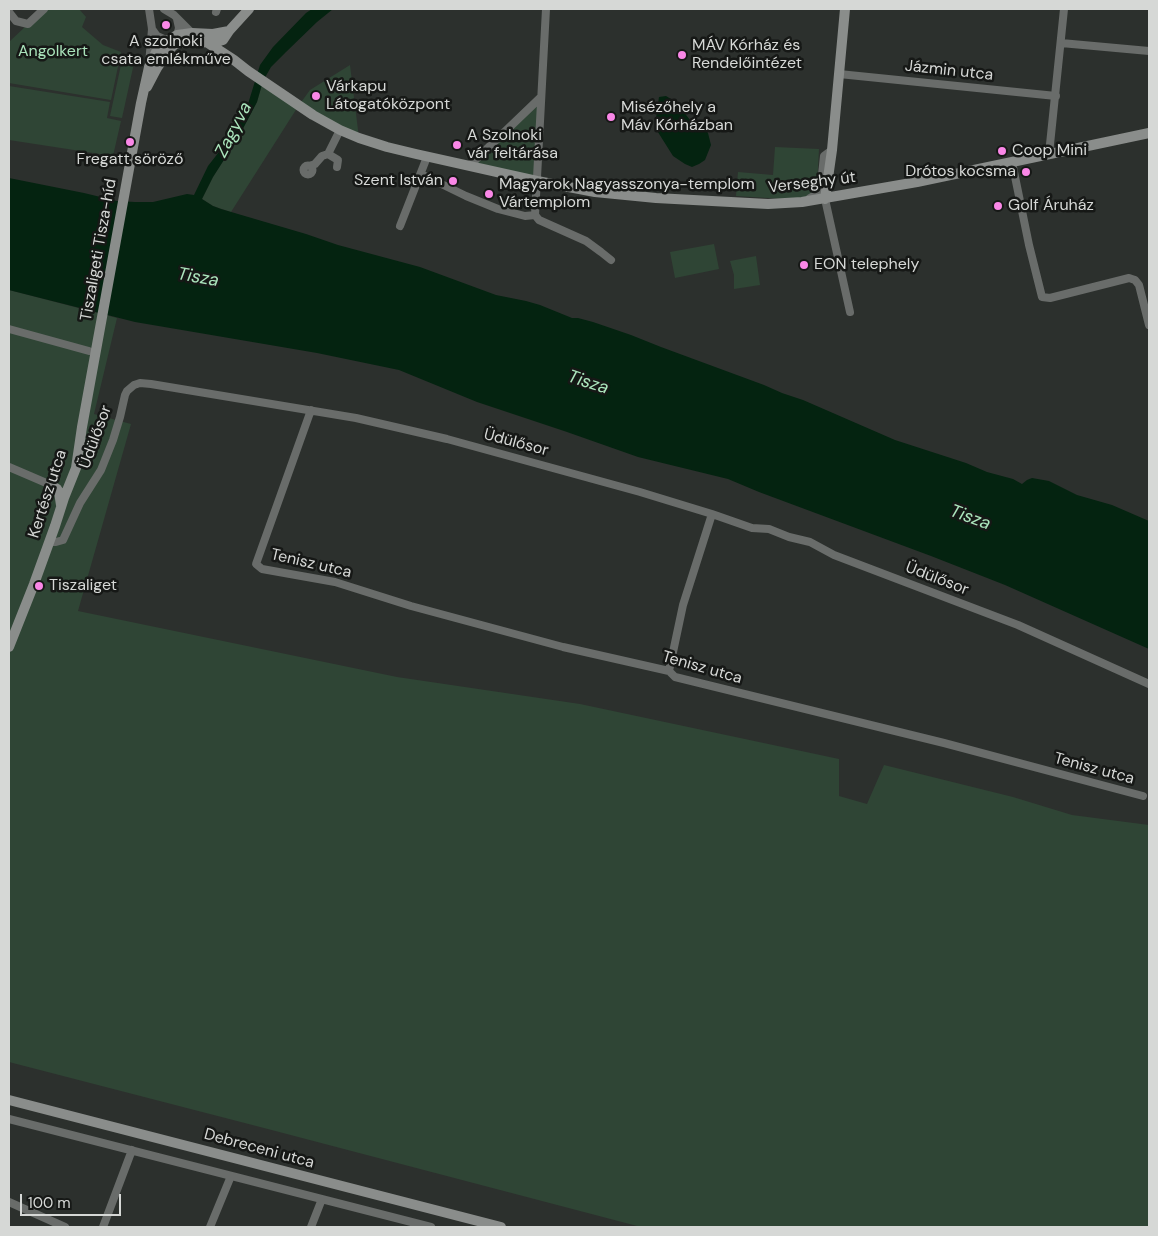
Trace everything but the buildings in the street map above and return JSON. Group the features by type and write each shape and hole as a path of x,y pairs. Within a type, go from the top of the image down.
{"main road":[{"path":"173,40 213,43 223,40 249,9"},
{"path":"826,199 845,9"},
{"path":"148,67 158,48 173,40 192,33 213,34 229,31"},
{"path":"229,31 228,45 230,57"},
{"name":"Verseghy út","path":"192,33 213,43 248,71 325,122 359,138 427,157 595,192 656,198 768,204 802,202 826,199 1149,133"},
{"path":"143,94 173,40"},
{"name":"Tiszaligeti Tisza-híd","path":"93,348 148,67"},
{"name":"Kertész utca","path":"9,646 75,472 93,348"},
{"path":"51,485 64,481 75,472"},
{"path":"51,485 67,489"},
{"path":"51,485 60,492 60,513"},
{"name":"Debreceni utca","path":"9,1100 501,1227"}],"street":[{"path":"9,12 16,21 28,24 44,9"},
{"path":"148,67 152,29 150,9"},
{"path":"164,9 174,15 192,33"},
{"path":"546,9 535,215 539,220 586,241 611,260"},
{"path":"1049,154 1064,9"},
{"path":"152,29 157,36 173,40 179,28 177,19"},
{"path":"1061,43 1149,51"},
{"name":"Jázmin utca","path":"839,74 1056,96"},
{"path":"469,166 541,96"},
{"path":"310,166 315,164 322,156 328,154 340,130"},
{"path":"802,202 817,194 822,184 824,156 832,150"},
{"path":"328,154 338,160 337,167"},
{"path":"400,226 427,157"},
{"path":"1012,162 1042,297 1050,298 1129,278 1135,280 1139,285 1149,325"},
{"path":"421,174 498,209 524,216 535,215"},
{"path":"826,199 850,312"},
{"path":"9,329 93,348"},
{"name":"Üdülősor","path":"49,542 63,540 80,503 101,470 113,440 125,395 130,387 140,383 151,384 356,418 447,439 566,471 712,514 752,528 769,529 789,537 810,542 834,555 1018,625 1149,684"},
{"name":"Tenisz utca","path":"311,410 256,564 262,569 335,582 430,611 563,647 669,671 675,677 944,743 1142,796"},
{"path":"9,467 51,485"},
{"path":"669,671 683,605 712,514"},
{"name":"Debreceni utca","path":"9,1119 431,1227"},
{"path":"103,1227 132,1150"},
{"path":"210,1227 230,1176"},
{"path":"312,1227 322,1199"},
{"path":"9,1202 65,1227"}],"green space":[{"name":"Angolkert","path":"44,9 79,9 86,17 82,27 103,45 121,52 111,100 9,83 9,42"},
{"path":"122,60 134,63 122,118 110,116"},
{"path":"350,65 359,138 299,105 310,90"},
{"path":"263,81 299,105 231,212 213,206 202,199 257,102"},
{"path":"9,86 110,102 107,118 121,121 113,156 9,140"},
{"path":"541,97 537,181 469,166"},
{"path":"775,147 819,149 817,187 813,194 801,200 736,196 738,172 773,175"},
{"path":"714,244 719,269 675,278 670,252"},
{"path":"756,256 760,285 734,289 734,275 730,261"},
{"path":"9,290 117,318 94,414 131,424 78,611 397,677 580,704 839,759 839,796 867,804 884,765 1013,797 1072,815 1149,825 1149,1227 641,1227 9,1062"}],"water":[{"path":"312,9 333,9 271,67 263,81 257,102 202,199 221,209 338,245 420,267 496,295 526,301 572,318 593,322 803,400 895,440 966,463 987,472 1013,479 1022,484 1032,478 1049,481 1077,495 1112,505 1149,521 1149,649 1005,585 728,479 638,457 477,402 399,370 317,353 135,322 9,290 9,178 117,201 153,202 187,194 194,195 208,166 236,127 248,104 260,65 273,47"},
{"path":"666,96 676,102 690,120 702,125 708,133 711,145 705,160 692,167 673,156 656,129 659,97"}],"place":[{"name":"A szolnoki csata emlékműve","path":"166,25"},
{"name":"MÁV Kórház és Rendelőintézet","path":"682,55"},
{"name":"Várkapu Látogatóközpont","path":"316,96"},
{"name":"Misézőhely a Máv Kórházban","path":"611,117"},
{"name":"Fregatt söröző","path":"130,142"},
{"name":"A Szolnoki vár feltárása","path":"457,145"},
{"name":"Coop Mini","path":"1002,151"},
{"name":"Drótos kocsma","path":"1026,172"},
{"name":"Szent István","path":"453,181"},
{"name":"Magyarok Nagyasszonya-templom Vártemplom","path":"489,194"},
{"name":"Golf Áruház","path":"998,206"},
{"name":"EON telephely","path":"804,265"},
{"name":"Tiszaliget","path":"39,586"}],"water label":[{"name":"Zagyva","path":"234,130"},
{"name":"Tisza","path":"198,278"},
{"name":"Tisza","path":"588,383"},
{"name":"Tisza","path":"970,518"}]}
